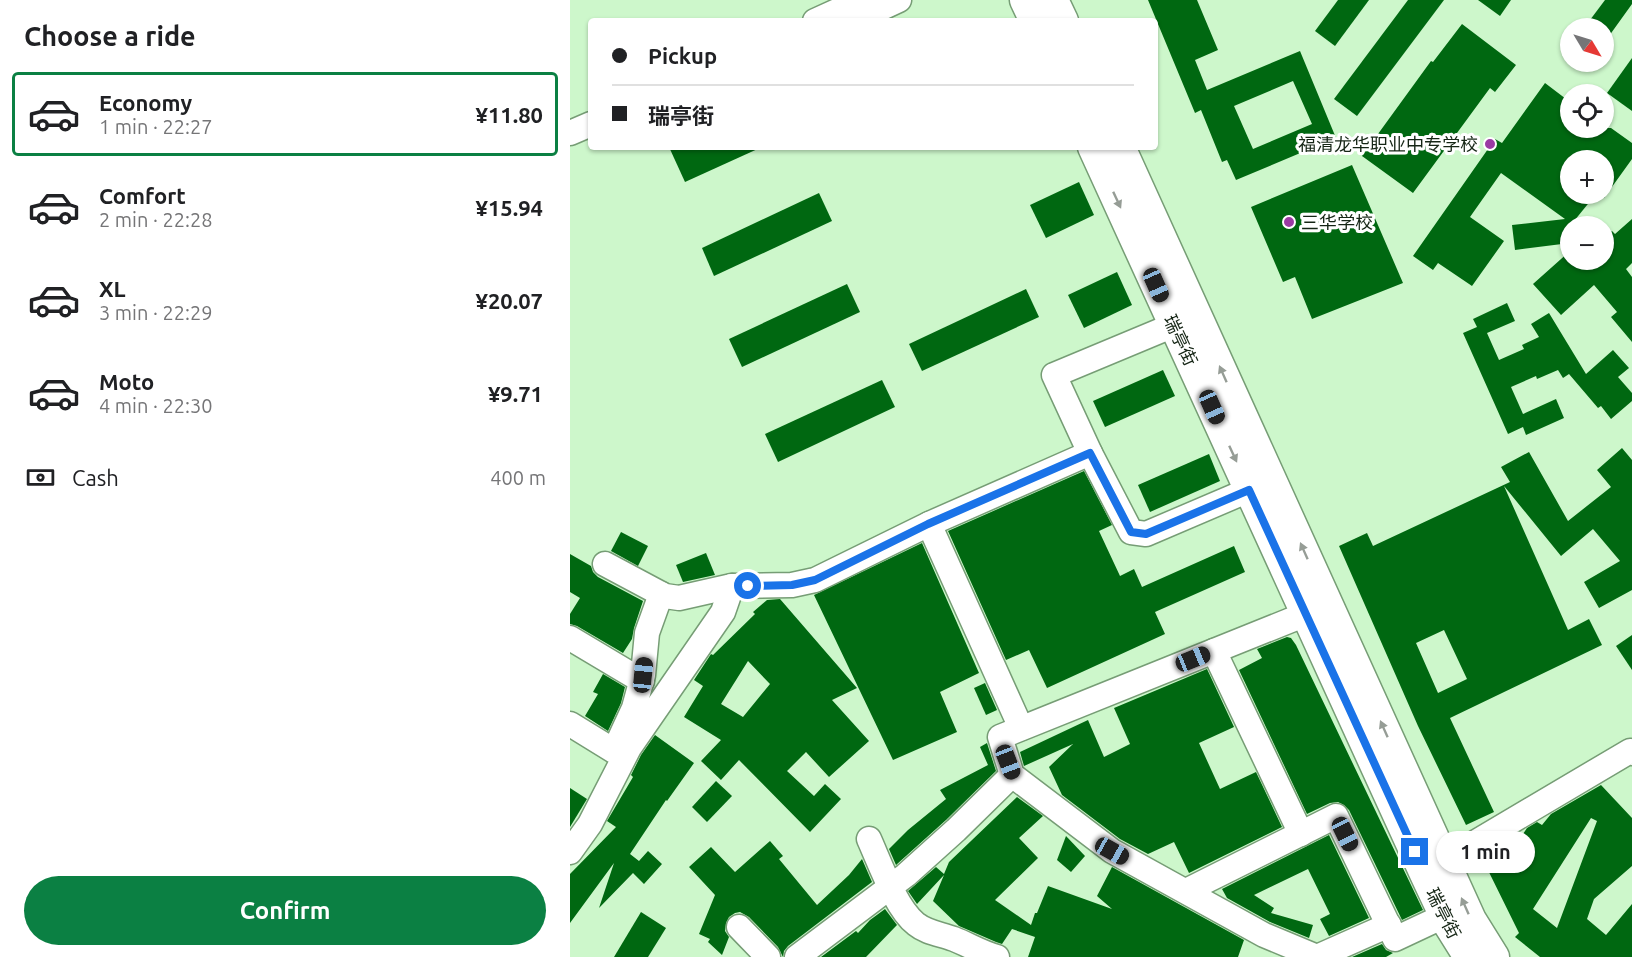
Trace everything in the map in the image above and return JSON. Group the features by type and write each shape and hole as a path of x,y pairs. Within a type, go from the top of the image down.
{"main road":[{"path":"1025,0 1034,18"},
{"path":"1053,0 1062,18"},
{"name":"瑞亭街","path":"1094,150 1444,916 1469,957"},
{"name":"瑞亭街","path":"1121,150 1471,920 1494,957"}],"street":[{"path":"822,18 861,0"},
{"path":"861,18 900,0"},
{"path":"570,134 588,125"},
{"path":"570,150 588,142"},
{"path":"1174,325 1054,375 1090,453 1131,532 1146,534 1249,490"},
{"path":"605,564 661,594 679,597 732,586 792,585 815,580 928,524 1090,453"},
{"path":"928,524 1021,728"},
{"path":"570,852 590,824 629,748 723,612 732,586"},
{"path":"602,801 599,783 634,708 642,681 647,633 661,594"},
{"path":"1306,614 1000,737 1012,775 1112,851 1264,935 1317,957 1389,925"},
{"path":"570,638 642,681"},
{"path":"1214,651 1300,834"},
{"path":"570,724 614,751"},
{"path":"1444,861 1630,751 1632,753"},
{"path":"797,957 891,887 956,830 1012,775"},
{"path":"1185,891 1336,816 1395,939 1444,916"},
{"path":"869,838 891,887 914,923 928,931 997,957"},
{"path":"739,927 768,957"}],"building":[{"path":"1148,0 1197,0 1218,50 1195,60 1207,90 1300,51 1336,138 1236,180 1227,160 1222,162 1201,110 1195,113 1158,24 1158,18 1155,18","holes":["1293,81 1312,124 1253,149 1234,106"]},
{"path":"1338,0 1369,0 1335,46 1315,31"},
{"path":"1408,0 1444,0 1357,116 1334,99"},
{"path":"1478,0 1511,0 1500,16"},
{"path":"1605,0 1632,0 1632,4 1614,29 1614,18 1592,18"},
{"path":"1462,24 1516,65 1495,92 1490,88 1413,193 1362,156 1431,61 1433,62"},
{"path":"1632,58 1632,111 1614,98 1613,84"},
{"path":"1545,83 1560,94 1560,138 1614,138 1614,130 1632,143 1632,159 1614,184 1614,150 1560,150 1560,204 1588,204 1578,216 1561,216 1501,173 1470,217 1504,241 1472,286 1438,263 1433,270 1413,256 1495,139 1502,143"},
{"path":"670,150 755,150 685,182"},
{"path":"1352,165 1403,283 1312,319 1295,277 1283,282 1251,207"},
{"path":"1079,182 1094,215 1046,238 1030,205"},
{"path":"819,193 832,221 714,276 702,248"},
{"path":"1632,219 1632,263 1626,269 1632,277 1632,342 1611,317 1617,312 1594,285 1561,315 1533,284 1560,260 1560,270 1614,270 1615,234"},
{"path":"1560,220 1560,244 1515,250 1512,225"},
{"path":"1117,272 1132,305 1084,328 1068,295"},
{"path":"847,284 860,312 742,367 729,339"},
{"path":"1026,289 1039,317 922,371 909,344"},
{"path":"1507,303 1515,321 1487,333 1499,360 1524,349 1522,345 1539,337 1531,324 1549,313 1586,374 1613,350 1629,368 1618,377 1632,393 1632,401 1611,419 1601,406 1598,408 1569,374 1563,378 1558,370 1537,379 1536,376 1511,387 1523,414 1556,399 1564,418 1526,435 1523,427 1508,434 1463,333 1477,327 1473,319"},
{"path":"1163,370 1175,396 1105,427 1093,401"},
{"path":"882,380 895,407 778,462 765,434"},
{"path":"1622,448 1632,460 1632,590 1599,608 1584,582 1620,561 1593,529 1561,556 1504,486 1568,630 1589,619 1602,645 1450,718 1494,812 1466,825 1418,726 1339,546 1367,533 1373,546 1510,482 1501,467 1529,452 1568,521 1611,487 1597,470","holes":["1444,630 1467,679 1438,693 1416,643"]},
{"path":"1209,454 1220,481 1150,512 1138,485"},
{"path":"1084,471 1112,525 1099,531 1120,576 1134,569 1142,587 1234,546 1245,572 1155,612 1165,634 1047,688 1029,650 1006,660 948,531"},
{"path":"621,532 648,546 638,566 611,551"},
{"path":"922,543 979,673 940,692 957,732 893,760 814,595"},
{"path":"706,553 715,575 683,582 676,565"},
{"path":"570,554 591,566 598,577 643,601 632,639 623,653 570,624 570,614 580,598 570,592"},
{"path":"780,599 857,688 832,700 869,741 829,777 806,752 787,771 814,796 825,784 841,799 810,832 739,760 721,780 701,761 721,740 684,717 703,686 694,680 711,654 713,655 767,600","holes":["748,661 770,684 743,717 721,704"]},
{"path":"1632,635 1632,670 1616,646"},
{"path":"1287,637 1291,638 1296,645 1423,910 1402,920 1349,810 1338,802 1330,803 1307,814 1239,670 1262,658 1257,649"},
{"path":"1207,669 1234,727 1199,743 1220,789 1256,772 1282,827 1189,873 1174,842 1148,854 1120,839 1062,795 1049,767 1073,744 1024,766 1020,752 1088,720 1104,757 1130,744 1114,708"},
{"path":"603,674 625,687 621,703 608,731 585,716 598,694 593,692"},
{"path":"985,683 997,710 986,715 974,688"},
{"path":"655,735 694,763 630,854 639,861 648,851 662,864 644,884 633,873 599,908 614,863 570,923 570,874 616,827 607,821 633,777 631,775 641,755"},
{"path":"987,743 996,771 896,865 889,849 946,799 940,790 988,765 980,747"},
{"path":"716,781 732,796 707,822 692,807"},
{"path":"1601,785 1632,818 1632,866 1594,899 1587,919 1606,935 1632,904 1632,957 1540,957 1515,937 1519,933 1481,856 1491,850 1507,858 1527,828 1537,822 1542,825 1551,814","holes":["1591,818 1597,821 1557,928 1533,909"]},
{"path":"570,788 587,799 570,827"},
{"path":"1017,797 1043,816 1019,838 1038,858 995,900 1031,925 1048,886 1112,909 1097,896 1112,867 1244,940 1238,957 1028,957 1035,937 1012,929 1002,944 996,942 959,926 933,901 944,875 917,904 908,891 936,867 944,874 949,862"},
{"path":"1329,835 1369,918 1329,936 1320,919 1330,914 1308,869 1254,895 1274,908 1271,913 1313,925 1309,938 1270,922 1227,898 1222,889"},
{"path":"1066,836 1085,856 1071,872 1057,860"},
{"path":"770,841 783,856 779,859 817,905 849,875 862,859 872,882 788,946 783,957 778,947 749,917 740,912 735,913 726,923 725,931 729,937 722,955 708,942 710,939 699,934 715,895 689,867 711,847 735,872"},
{"path":"885,909 897,925 866,957 821,957 856,931 858,933"},
{"path":"641,912 666,928 648,957 614,957"},
{"path":"1382,944 1386,950 1393,953 1386,957 1352,957"}],"place":[{"name":"福清龙华职业中专学校","path":"1490,144"},
{"name":"三华学校","path":"1289,222"}],"route":[{"path":"748,586 792,585 815,580 928,524 1090,453 1131,532 1146,534 1249,490 1415,852"}]}
